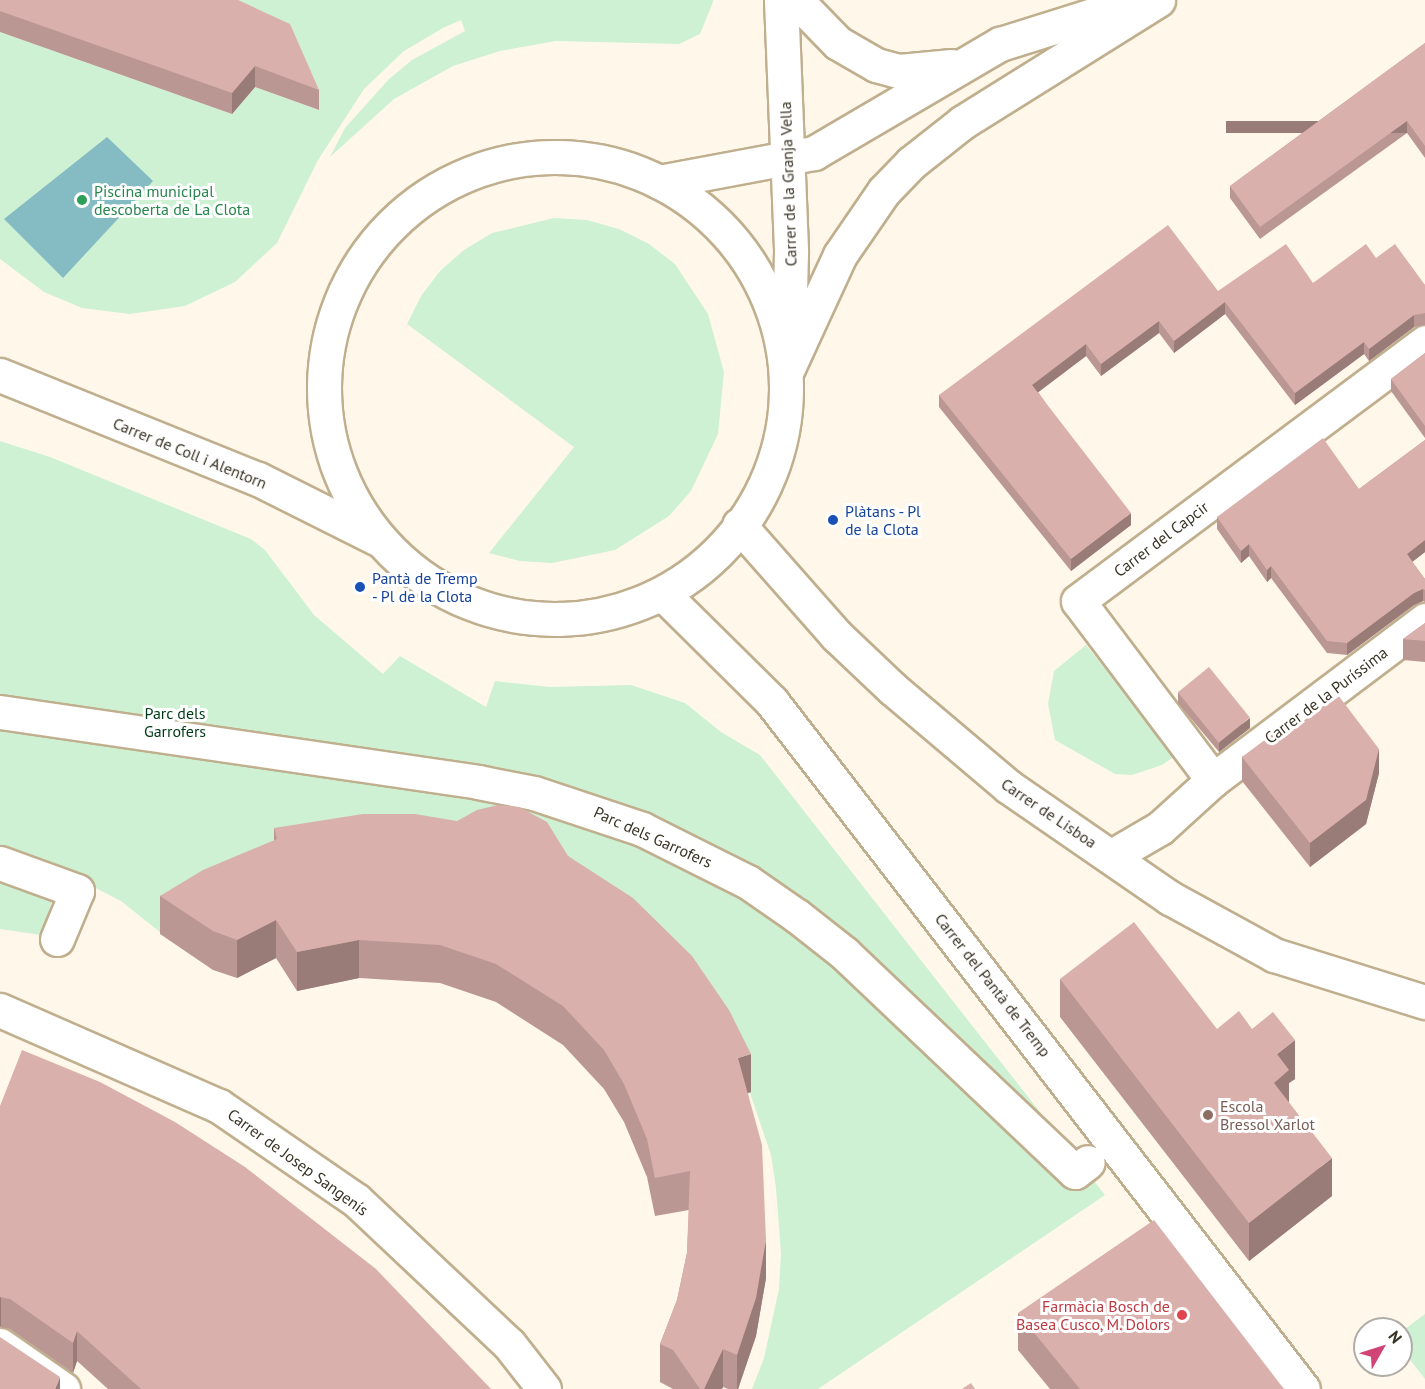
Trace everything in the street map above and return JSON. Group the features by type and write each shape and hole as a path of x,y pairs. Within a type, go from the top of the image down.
{"street":[{"name":"Carrer de la Granja Vella","path":"781,0 791,252 788,368"},
{"path":"796,0 838,44 876,65 899,71 963,64"},
{"path":"659,182 814,153 999,44 1141,0"},
{"path":"788,368 840,255 884,191 911,163 963,122 1158,0"},
{"path":"569,157 602,162 659,182 692,203 746,259 777,320 788,368 786,410 778,445 760,491 739,525 706,563 665,596 615,613 571,619 505,613 443,590 414,572 376,538 342,476 323,401 324,365 343,294 381,232 438,186 502,162 569,157"},
{"name":"Carrer del Capcir","path":"1213,780 1078,601 1425,342"},
{"name":"Carrer de Coll i Alentorn","path":"0,375 258,479 376,538"},
{"name":"Carrer de Lisboa","path":"739,525 837,636 893,689 1009,787 1170,898 1274,955 1425,1002"},
{"name":"Carrer del Pantà de Tremp","path":"665,596 772,702 1303,1389"},
{"name":"Carrer de la Puríssima","path":"1112,856 1160,828 1213,780 1425,620"},
{"name":"Parc dels Garrofers","path":"0,712 478,782 534,793 642,829 748,882 797,916 844,953 1075,1172 1088,1162"},
{"path":"0,863 77,891 57,939"},
{"name":"Carrer de Josep Sangenís","path":"0,1010 219,1106 356,1200 509,1344 544,1389"},
{"path":"0,1345 63,1389"}],"green space":[{"path":"193,0 713,0 713,2 700,34 679,44 556,41 500,51 453,66 394,99 330,157 345,128 389,79 412,60 465,31 461,20 404,51 364,89 318,160 277,243 235,282 185,306 130,314 82,308 44,292 0,259 0,32 232,114 255,87 318,110"},
{"path":"554,218 587,220 619,229 649,244 675,264 708,314 724,372 718,434 691,491 669,516 615,550 552,563 520,561 489,553 574,447 407,324 421,296 440,271 464,250 492,233"},
{"name":"Parc dels Garrofers","path":"0,441 50,457 251,539 265,550 314,615 383,674 400,656 486,707 495,681 550,687 631,685 685,703 721,732 760,755 1105,1195 818,1389 752,1389 764,1358 779,1289 781,1254 776,1188 771,1155 750,1093 702,1007 161,933 121,901 62,871 41,935 0,929"},
{"path":"1086,645 1175,756 1162,765 1132,775 1115,774 1055,740 1048,704 1054,671"},
{"path":"1425,1314 1425,1379 1413,1364 1413,1323"}],"water":[{"name":"Piscina municipal descoberta de La Clota","path":"107,137 153,181 63,278 4,219"}],"building":[{"path":"0,0 238,0 290,24 319,90 255,66 232,93 0,11"},
{"path":"1425,43 1425,146 1407,121 1260,227 1230,186"},
{"path":"1168,225 1218,291 1286,244 1313,283 1366,244 1376,258 1395,244 1425,285 1425,313 1414,315 1369,349 1364,342 1295,393 1225,302 1174,341 1159,321 1101,364 1086,344 1032,385 1131,513 1071,559 939,395"},
{"path":"1425,353 1425,426 1391,379"},
{"path":"1323,438 1359,489 1425,440 1425,540 1407,554 1425,579 1425,590 1414,593 1347,643 1327,641 1271,566 1267,570 1249,544 1241,551 1217,517"},
{"path":"1425,623 1425,641 1403,639"},
{"path":"1209,667 1250,718 1219,743 1178,692"},
{"path":"1338,695 1379,749 1366,800 1310,843 1242,757 1274,733 1279,739"},
{"path":"498,805 519,807 547,822 568,856 633,898 692,956 729,1010 751,1054 738,1058 762,1145 766,1240 756,1298 737,1355 723,1349 704,1389 700,1389 673,1350 660,1344 677,1300 687,1253 690,1171 655,1178 647,1139 624,1084 604,1050 563,1006 496,964 440,945 359,940 297,952 276,920 237,940 213,931 160,896 203,870 277,839 274,828 363,814 415,814 457,821 477,810"},
{"name":"Escola Bressol Xarlot","path":"1134,922 1217,1029 1239,1011 1252,1029 1273,1012 1295,1040 1277,1054 1289,1070 1274,1083 1332,1158 1249,1223 1060,979"},
{"path":"22,1050 100,1082 175,1122 245,1167 376,1269 491,1389 141,1389 77,1331 73,1343 10,1299 0,1297 0,1106"},
{"path":"1154,1220 1284,1389 1080,1389 1018,1313"},
{"path":"0,1337 60,1377 55,1389 0,1389"},
{"path":"971,1383 975,1389 962,1389"}],"place":[{"name":"Piscina municipal descoberta de La Clota","path":"82,200"},
{"name":"Plàtans - Pl de la Clota","path":"833,520"},
{"name":"Pantà de Tremp - Pl de la Clota","path":"360,587"},
{"name":"Escola Bressol Xarlot","path":"1208,1115"},
{"name":"Farmàcia Bosch de Basea Cusco, M. Dolors","path":"1182,1315"}]}
